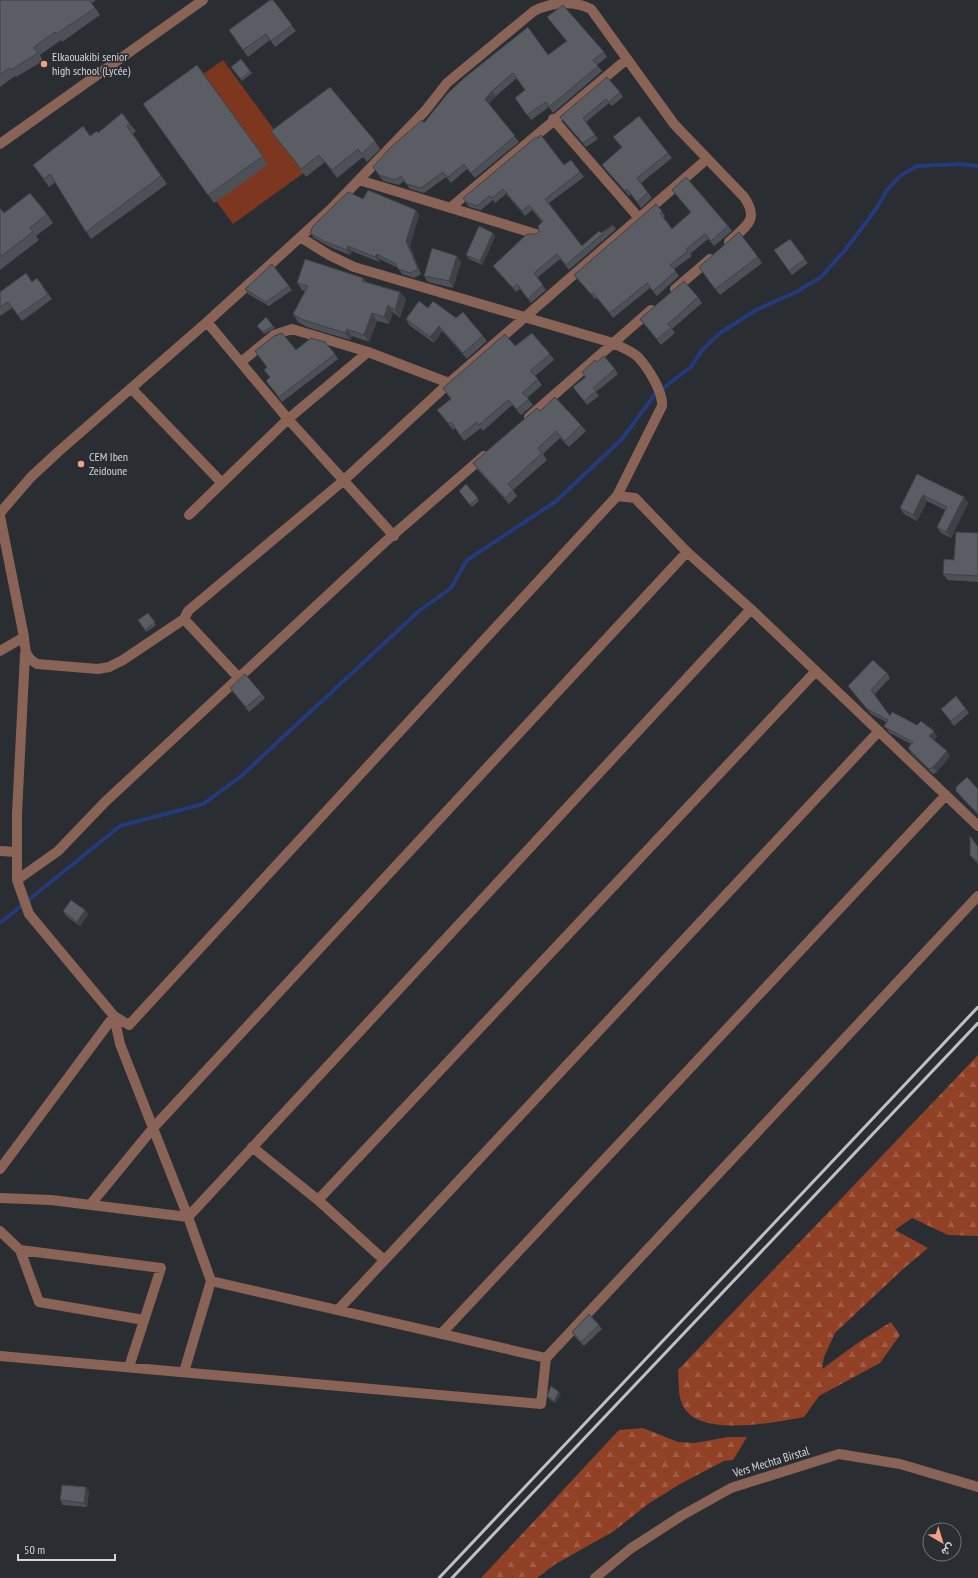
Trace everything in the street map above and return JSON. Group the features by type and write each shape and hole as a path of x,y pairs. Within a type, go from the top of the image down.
{"street":[{"path":"0,144 203,0"},
{"path":"0,513 31,477 207,322 330,210 425,111 448,83 534,11 544,6 561,1 584,4 591,9 674,124 744,197 752,212 752,218 747,226 518,426"},
{"path":"450,208 553,119 627,59"},
{"path":"553,119 639,218"},
{"path":"25,654 30,660 44,666 98,669 109,667 123,660 184,619 188,611 343,481 449,382 707,159"},
{"path":"359,180 536,234"},
{"path":"0,516 24,637 25,654 17,814 17,880 29,914 114,1016 129,1025 617,496 660,414 662,406 663,397 659,388 637,356 613,343 354,267 329,255 300,237"},
{"path":"207,322 288,420 394,536"},
{"path":"241,362 274,335 292,329 368,352 449,382"},
{"path":"189,515 221,482 288,420 368,352"},
{"path":"131,388 221,482"},
{"path":"17,880 58,851 105,802 239,678 394,536 495,447"},
{"path":"617,496 635,498 687,552 750,609 978,826"},
{"path":"90,1205 154,1127 687,552"},
{"path":"188,1217 750,609"},
{"path":"184,619 239,678"},
{"path":"0,651 24,637"},
{"path":"318,1200 815,672"},
{"path":"338,1310 879,731"},
{"path":"441,1334 946,795"},
{"path":"0,851 17,852"},
{"path":"0,1356 541,1404 546,1358 978,896"},
{"path":"114,1016 120,1044 154,1127 211,1281 184,1372"},
{"path":"0,1169 114,1016"},
{"path":"252,1147 318,1200 384,1260"},
{"path":"0,1198 51,1200 188,1217"},
{"path":"0,1231 20,1250 39,1302 144,1320"},
{"path":"20,1250 161,1268 129,1368"},
{"path":"211,1281 546,1358"},
{"name":"Vers Mechta Birstal","path":"595,1578 630,1549 681,1516 731,1488 839,1454 900,1464 978,1487"}],"shaded area":[{"path":"223,60 305,172 233,224 151,111"}],"green space":[{"path":"978,1055 978,1236 948,1235 912,1218 895,1230 928,1248 902,1270 835,1333 824,1357 822,1369 859,1342 891,1322 900,1335 880,1363 819,1396 804,1417 736,1426 717,1425 701,1421 688,1413 680,1397 678,1370"},
{"path":"643,1428 678,1442 695,1443 728,1437 747,1437 733,1460 724,1461 680,1484 648,1504 614,1531 554,1565 537,1578 481,1578 619,1430"}],"building":[{"path":"0,0 89,0 95,8 56,34 55,32 34,47 38,53 11,70 9,68 0,75"},
{"path":"270,0 273,0 292,25 271,41 266,34 243,50 229,30"},
{"path":"563,5 604,52 593,60 598,66 549,107 546,102 527,115 515,98 525,90 513,73 485,99 515,136 471,173 464,164 448,177 443,172 421,188 406,184 401,176 395,180 379,175 373,167 390,148 422,120 424,123 447,94 464,78 528,27 548,55 567,41 547,17"},
{"path":"241,59 250,71 241,79 231,67"},
{"path":"197,65 263,156 208,195 143,104"},
{"path":"607,77 620,92 609,102 606,99 583,118 595,135 583,143 560,117"},
{"path":"330,87 375,141 362,154 358,149 332,170 319,155 301,169 271,131"},
{"path":"122,113 130,124 127,126 161,176 86,232 50,174 44,179 33,165 83,126 90,136 97,131 98,133"},
{"path":"639,116 668,153 637,178 648,193 637,202 627,189 625,191 602,165 622,147 613,137"},
{"path":"541,135 564,165 571,160 580,172 545,199 582,246 599,231 601,233 613,225 566,265 557,254 534,273 543,285 528,299 517,284 513,288 493,266 527,234 537,234 539,231 538,226 543,221 529,205 522,211 503,189 492,198 489,196 477,206 466,202 463,198 536,137 537,138"},
{"path":"686,177 728,226 711,241 705,234 686,249 688,251 670,265 676,271 653,291 647,283 610,313 593,293 591,294 574,275 656,204 662,211 660,213 672,229 691,212 672,190"},
{"path":"368,190 416,210 406,241 418,269 410,273 398,269 396,264 377,254 375,257 348,246 347,250 326,242 310,233 313,226 348,192 363,199"},
{"path":"30,193 47,214 30,228 33,232 0,257 0,208 4,213"},
{"path":"479,226 493,233 480,261 466,255"},
{"path":"739,232 758,257 715,289 699,267"},
{"path":"790,239 805,259 789,271 774,250"},
{"path":"432,248 457,256 449,281 424,276"},
{"path":"305,259 363,278 362,281 400,292 395,310 388,305 384,317 372,313 364,335 347,329 345,333 301,319 293,314 308,286 297,283"},
{"path":"272,264 289,286 266,302 245,289"},
{"path":"26,273 32,282 37,278 48,294 18,315 8,302 0,307 0,292"},
{"path":"684,281 698,297 668,324 671,328 657,339 640,319"},
{"path":"419,301 428,308 433,301 456,318 463,312 483,336 463,353 439,326 430,337 406,319"},
{"path":"266,317 273,326 263,332 257,326"},
{"path":"282,333 296,350 311,338 325,342 335,354 279,397 266,381 270,377 264,370 267,367 255,351 274,336"},
{"path":"532,333 550,354 530,371 538,379 522,393 529,399 517,409 508,400 479,425 477,422 460,435 451,422 449,424 437,410 451,399 443,388 505,334 515,346"},
{"path":"604,356 615,369 593,388 596,391 584,401 573,387 586,377 582,372 595,360 597,362"},
{"path":"555,397 581,425 565,441 556,431 538,448 542,453 508,484 513,490 505,498 473,463 537,408 540,411"},
{"path":"917,474 964,497 946,532 937,527 947,507 923,495 913,515 900,508"},
{"path":"466,484 478,498 470,505 459,491"},
{"path":"956,532 978,533 978,576 943,574 944,559 954,560"},
{"path":"148,613 155,622 145,630 138,620"},
{"path":"873,660 887,673 871,690 890,716 892,712 917,725 921,721 934,731 929,736 947,751 933,767 929,769 908,748 913,742 886,728 884,726 888,720 867,709 848,686"},
{"path":"245,674 262,694 246,707 230,688"},
{"path":"956,696 966,709 951,721 941,709"},
{"path":"967,777 978,789 978,814 956,791 956,787"},
{"path":"970,836 978,847 978,862 970,855"},
{"path":"71,900 85,910 77,922 63,911"},
{"path":"589,1314 599,1325 581,1342 572,1332"},
{"path":"551,1386 559,1392 554,1401 547,1396"},
{"path":"62,1485 86,1487 84,1503 60,1500"}],"waterway":[{"path":"0,923 120,826 203,804 240,777 419,611 451,588 467,560 555,502 622,439 655,394 691,367 702,350 720,333 756,310 796,292 821,277 846,249 876,209 887,190 900,176 917,166 961,164 978,166"}],"railway":[{"path":"439,1578 978,1007"},
{"path":"452,1578 978,1023"}],"place":[{"name":"Elkaouakibi senior high school (Lycée)","path":"44,64"},
{"name":"CEM Iben Zeidoune","path":"81,464"}]}
